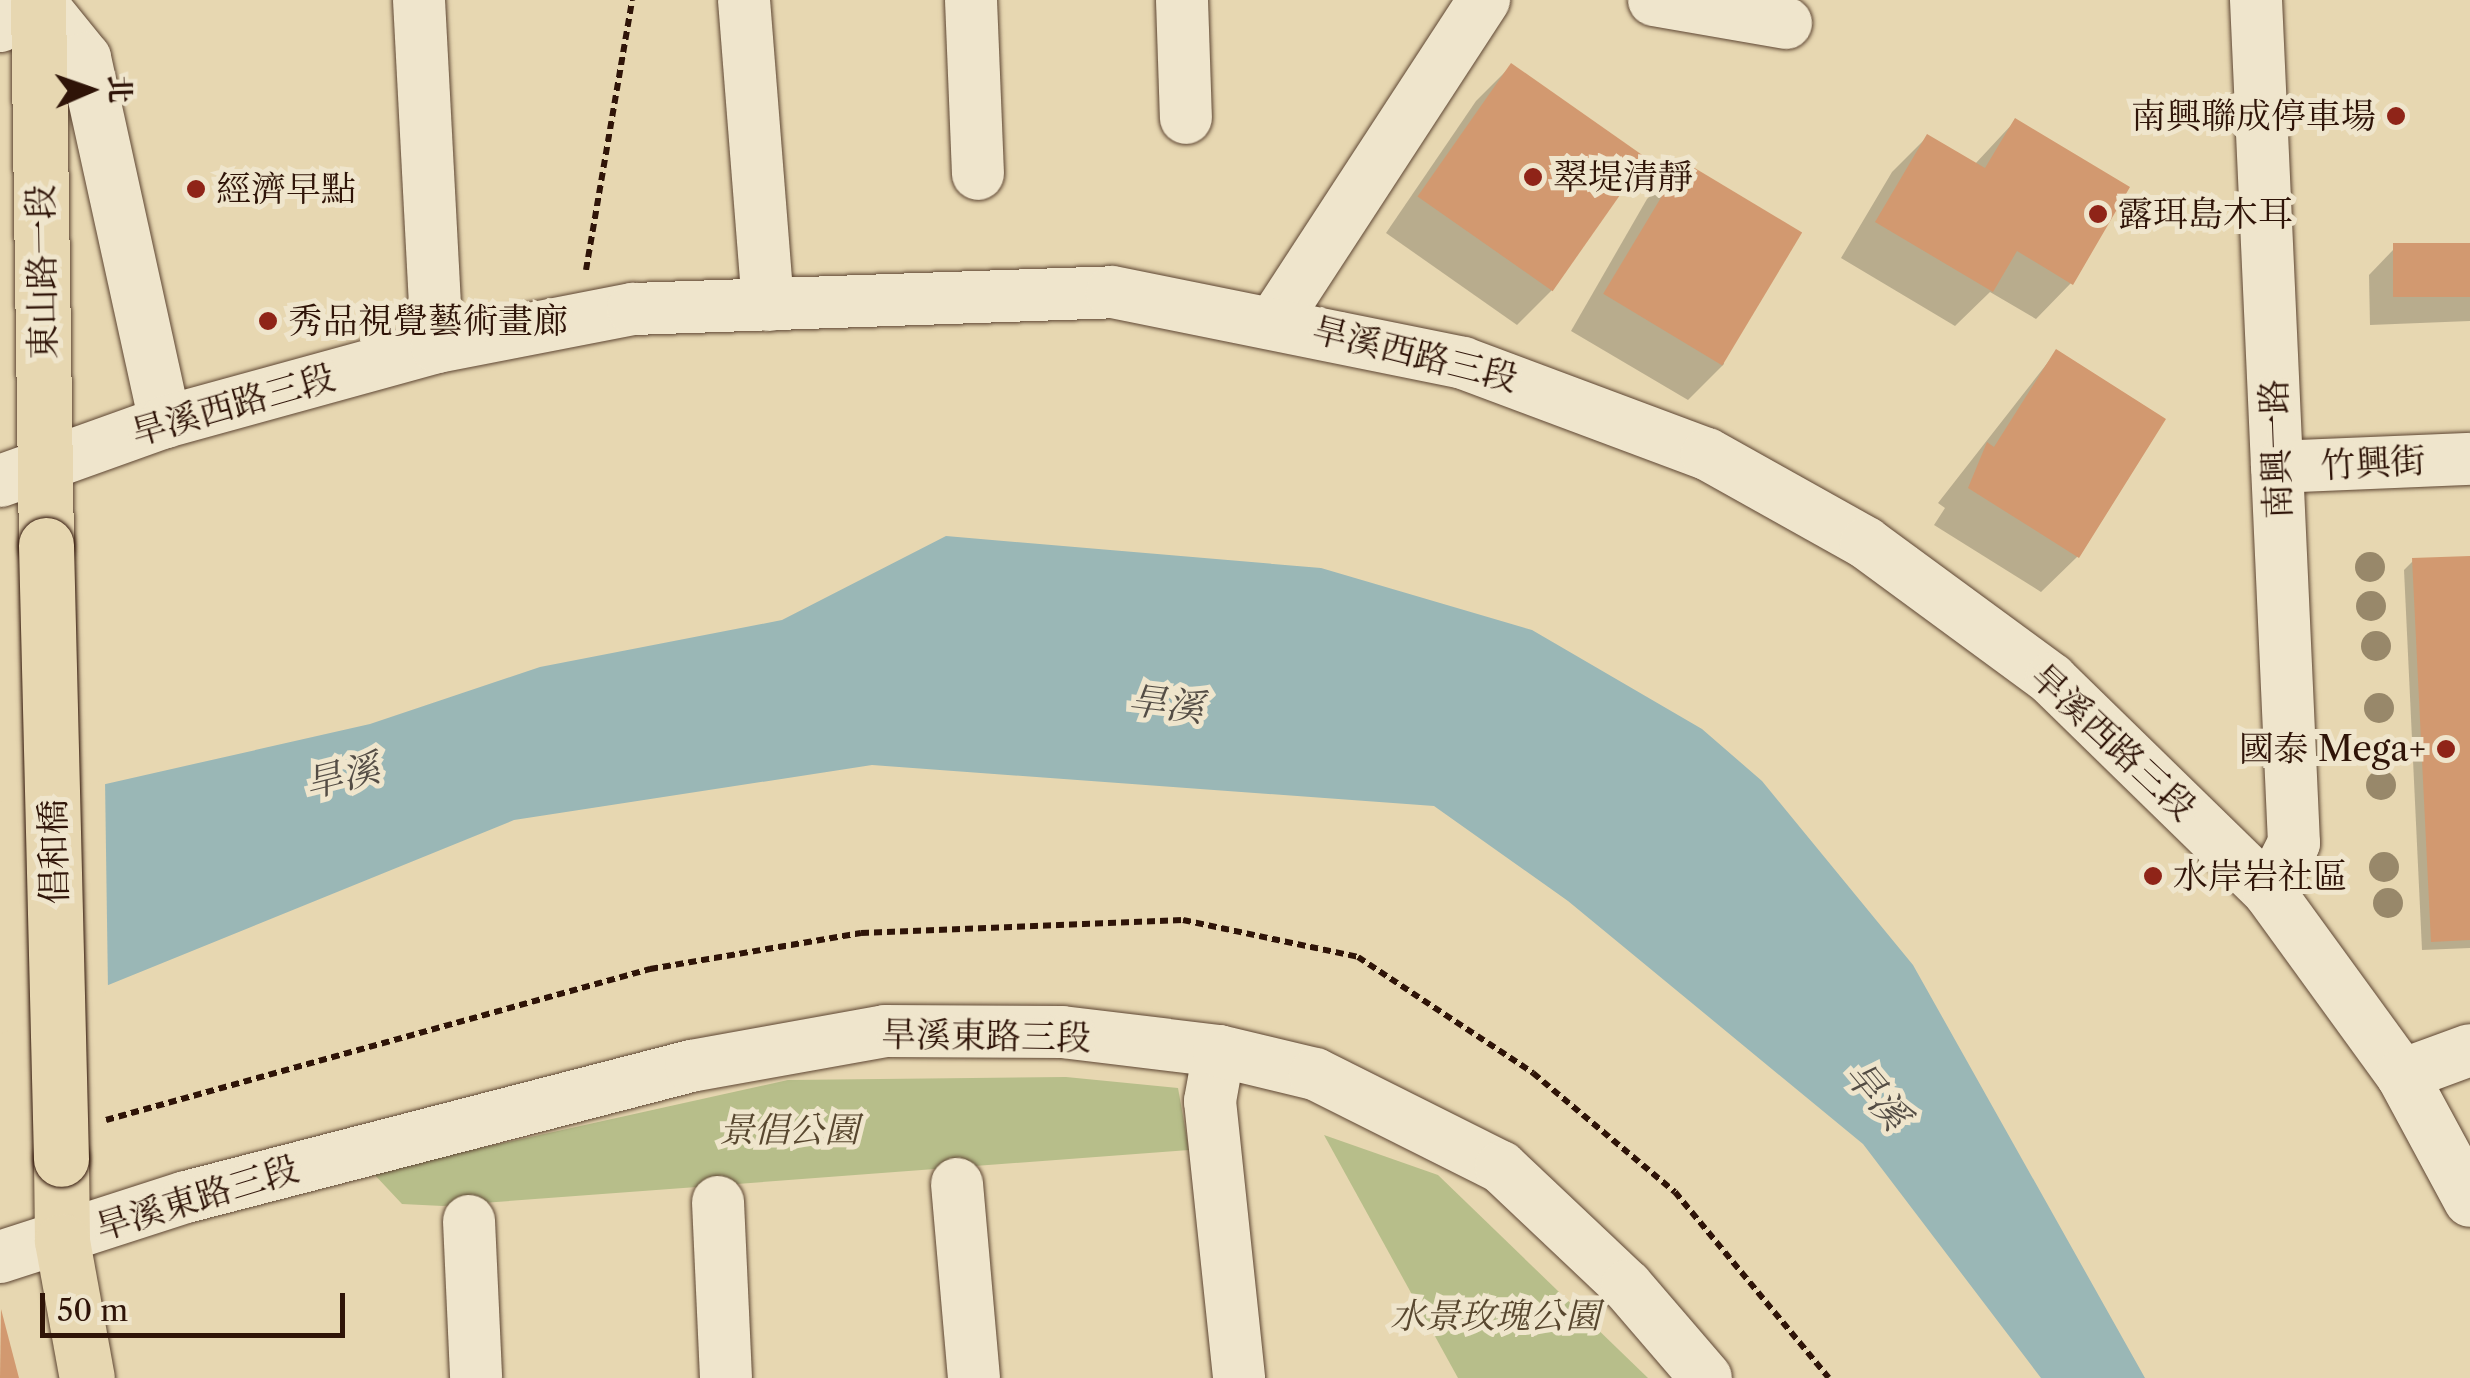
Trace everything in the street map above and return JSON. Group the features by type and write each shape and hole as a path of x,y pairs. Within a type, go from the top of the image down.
{"main road":[{"name":"東山路一段","path":"38,0 23,472 46,545"},
{"name":"倡和橋","path":"46,545 62,1240"},
{"path":"62,1240 87,1378"}],"street":[{"path":"0,26 38,0 85,58 164,422"},
{"path":"419,0 438,347"},
{"path":"744,0 768,306"},
{"path":"971,0 978,174"},
{"path":"1182,0 1186,118"},
{"path":"1276,319 1484,0"},
{"path":"1654,0 1786,24"},
{"name":"南興一路","path":"2256,0 2294,843 2269,892"},
{"name":"旱溪西路三段","path":"23,472 164,422 438,347 581,316 1112,292 1276,319 1464,363 1617,416 1707,454 1866,543 2051,679 2269,892 2402,1075 2470,1201"},
{"name":"竹興街","path":"2276,467 2470,458"},
{"name":"旱溪東路三段","path":"0,1257 432,1130 885,1031 1062,1032 1220,1051 1315,1074 1501,1168 1627,1286 1706,1378"},
{"path":"2402,1075 2470,1050"},
{"path":"1220,1051 1210,1101 1239,1378"},
{"path":"957,1184 974,1378"},
{"path":"718,1202 726,1378"},
{"path":"469,1222 476,1378"}],"path":[{"path":"581,316 632,0"}],"green space":[{"name":"景倡公園","path":"1066,1077 1178,1088 1189,1150 443,1206 402,1204 372,1172 788,1080"},
{"name":"水景玫瑰公園","path":"1324,1135 1438,1175 1648,1378 1458,1378"}],"water":[{"name":"旱溪","path":"946,536 1321,568 1532,630 1702,729 1762,781 1913,965 2145,1378 2041,1378 1863,1144 1568,901 1434,806 872,765 514,820 0,1029 0,808 370,724 540,667 782,620"}],"pier":[{"path":"105,780 108,991 0,1034 0,802"}],"building":[{"name":"翠堤清靜","path":"1511,63 1646,158 1553,291 1418,197"},
{"path":"2015,118 2130,187 2073,285 2017,251 1993,292 1875,222 1927,134 1985,168"},
{"path":"1683,161 1802,233 1722,365 1603,294"},
{"path":"2393,243 2470,243 2470,297 2393,297"},
{"path":"2056,349 2166,419 2079,558 1968,488 1987,442 1994,447"},
{"name":"國泰 Mega+","path":"2470,556 2470,940 2431,942 2412,558"},
{"path":"1,1309 19,1378 0,1378"}],"place":[{"name":"南興聯成停車場","path":"2396,116"},
{"name":"翠堤清靜","path":"1533,177"},
{"name":"經濟早點","path":"196,189"},
{"name":"露珥島木耳","path":"2098,214"},
{"name":"秀品視覺藝術畫廊","path":"268,321"},
{"name":"國泰 Mega+","path":"2446,749"},
{"name":"水岸岩社區","path":"2153,876"}]}
